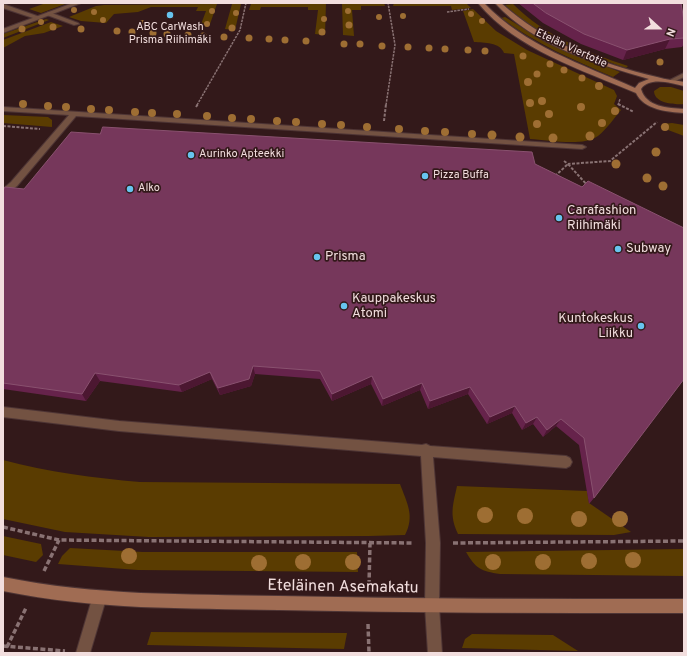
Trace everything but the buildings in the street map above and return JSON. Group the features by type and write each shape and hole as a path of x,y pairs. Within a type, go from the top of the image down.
{"street":[{"path":"3,31 78,3"},
{"name":"Etelän Viertotie","path":"481,3 498,20 544,50 638,92 642,98 656,106 683,111"},
{"name":"Etelän Viertotie","path":"498,3 515,18 548,39 594,59 659,80"},
{"path":"3,6 38,18"},
{"path":"49,14 76,24"},
{"path":"671,81 684,75"},
{"path":"638,92 641,84 659,80 684,84"},
{"path":"3,109 582,147"},
{"path":"3,193 14,184 74,114"},
{"path":"3,412 119,426 426,449 566,462"},
{"path":"426,449 433,543 432,606 435,653"},
{"name":"Eteläinen Asemakatu","path":"3,584 33,591 99,599 432,606 684,606"},
{"path":"83,653 99,599"}],"path":[{"path":"93,3 123,3"},
{"path":"194,110 240,30 246,3"},
{"path":"384,122 395,45 388,3"},
{"path":"447,12 476,8"},
{"path":"622,151 658,121"},
{"path":"551,181 568,164 587,185 594,188"},
{"path":"3,527 59,540 433,543 684,541"},
{"path":"3,646 83,653"}],"shaded area":[{"path":"46,3 68,3 41,13 29,9"},
{"path":"326,3 325,35 315,34 318,10 308,10 308,7 261,7 260,10 249,10 251,4"},
{"path":"384,3 385,6 361,6 361,10 352,10 354,36 343,35 342,4"},
{"path":"394,3 466,3 471,8 452,10 451,6 393,6"},
{"path":"217,4 210,24 200,27 206,11 196,11 198,7 151,7 138,12 114,14 106,23 81,21 69,17 96,6 104,5"},
{"path":"232,4 241,4 235,30 225,29"},
{"path":"513,4 525,15 552,34 582,49 628,66 626,68 578,50 546,35 518,16 505,5"},
{"path":"473,9 496,31 527,50 614,90 617,96 614,104 621,110 598,136 592,139 566,142 530,139 514,54 504,53 502,49 495,45 474,42 463,11"},
{"path":"505,17 547,43 620,72 613,77 570,58 528,36 501,18"},
{"path":"46,19 49,20 3,38 3,34"},
{"path":"51,22 63,26 44,33 25,36 3,48 3,40"},
{"path":"660,87 671,87 684,91 684,104 661,101 657,98 654,91"},
{"path":"3,115 48,117 52,120 52,127 3,123"},
{"path":"672,123 684,125 684,136 660,127 663,124"},
{"path":"3,460 71,474 140,482 400,484 410,516 405,535 149,537 65,532 3,519"},
{"path":"457,486 587,491 589,503 631,532 614,535 458,534 453,521 453,505"},
{"path":"3,536 41,544 43,555 36,562 3,555"},
{"path":"70,548 143,552 357,552 358,572 138,570 58,564 62,556"},
{"path":"684,549 684,576 500,574 488,572 476,566 466,552"},
{"path":"151,632 347,633 344,649 147,645"},
{"path":"472,634 553,635 578,651 462,648 465,639"}],"place":[{"name":"ABC CarWash Prisma Riihimäki","path":"170,15"},
{"name":"Aurinko Apteekki","path":"191,155"},
{"name":"Pizza Buffa","path":"425,176"},
{"name":"Alko","path":"130,189"},
{"name":"Carafashion Riihimäki","path":"559,218"},
{"name":"Subway","path":"618,249"},
{"name":"Prisma","path":"317,257"},
{"name":"Kauppakeskus Atomi","path":"344,306"},
{"name":"Kuntokeskus Liikku","path":"641,326"}]}
